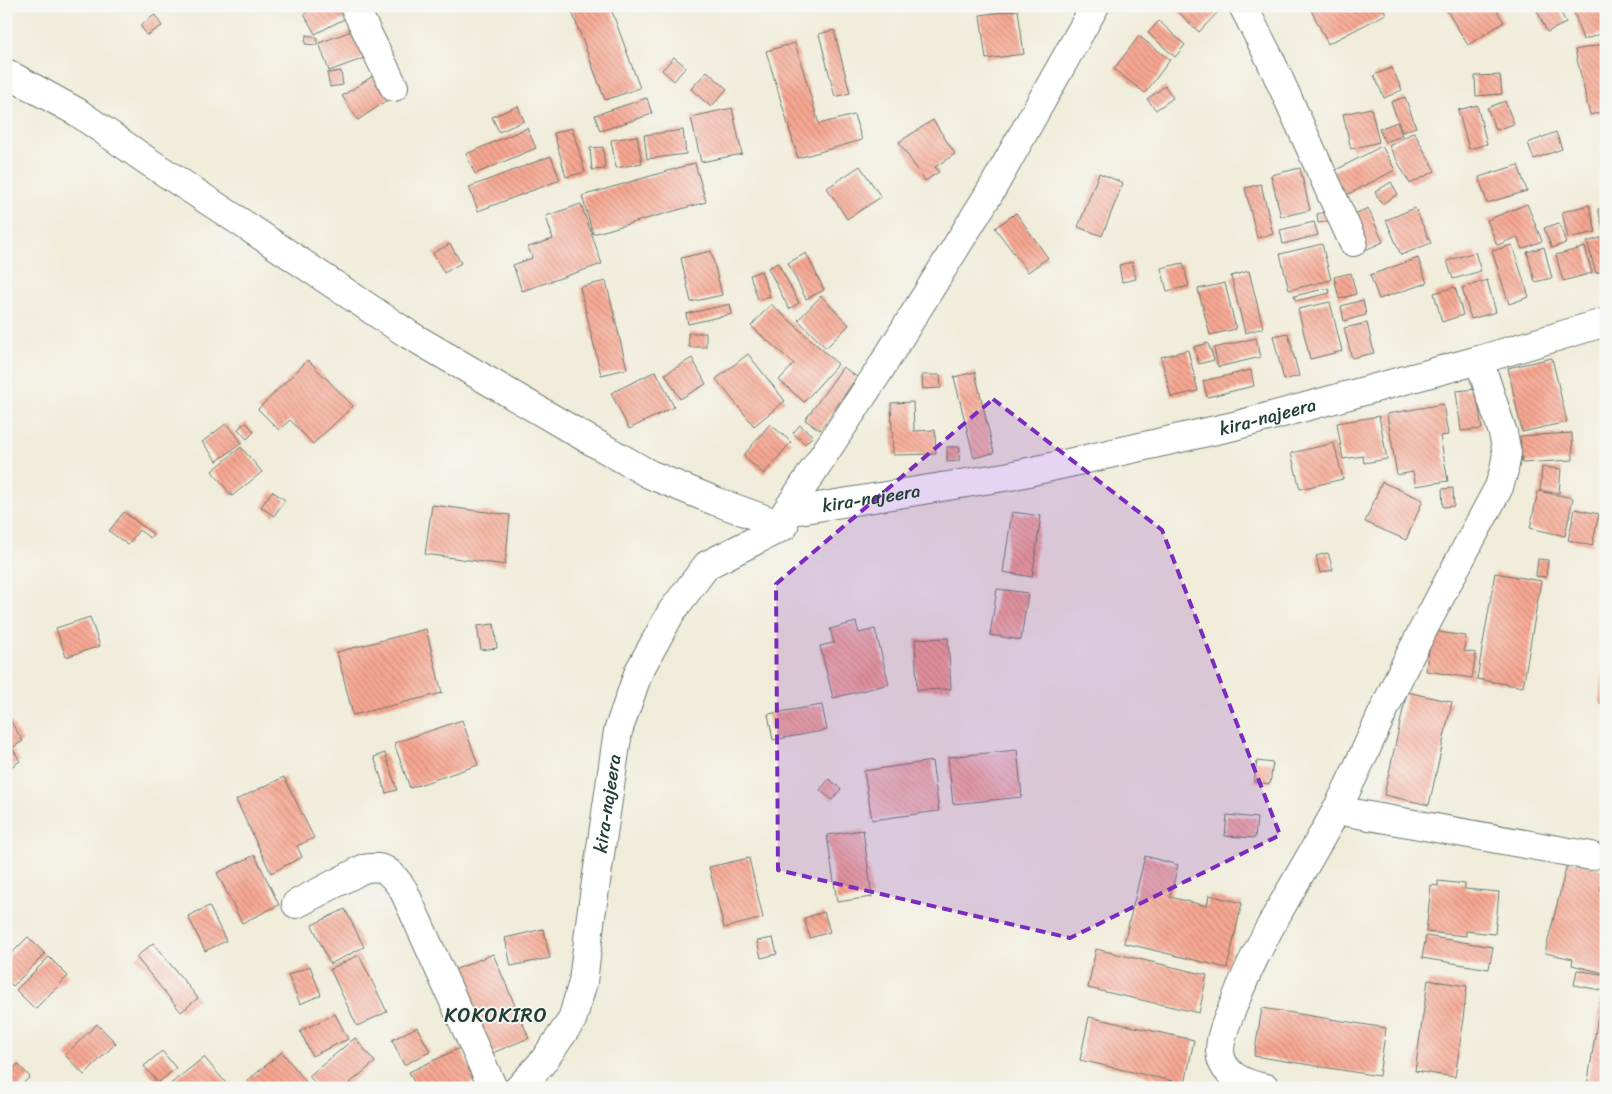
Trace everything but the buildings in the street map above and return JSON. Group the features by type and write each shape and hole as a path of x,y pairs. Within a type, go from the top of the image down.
{"street":[{"path":"354,6 394,86"},
{"path":"6,73 77,112 408,334 565,426 649,474 715,501 785,519 987,197 1095,6"},
{"path":"1242,6 1269,57 1353,242"},
{"name":"kira-najeera","path":"519,1088 542,1063 572,1020 583,982 618,731 639,671 672,611 707,565 785,519 1020,474 1234,426 1479,360 1606,322"},
{"path":"1266,1088 1236,1078 1224,1068 1220,1052 1222,1034 1246,971 1336,810 1415,646 1499,487 1507,453 1503,433 1479,360"},
{"path":"1336,810 1591,856"},
{"path":"296,904 363,870 375,867 385,869 394,876 403,889 493,1088"}],"highlighted area":[{"path":"993,399 1162,530 1280,835 1070,938 778,870 776,584"}],"district":[{"name":"KOKOKIRO","path":"496,1015"}]}
